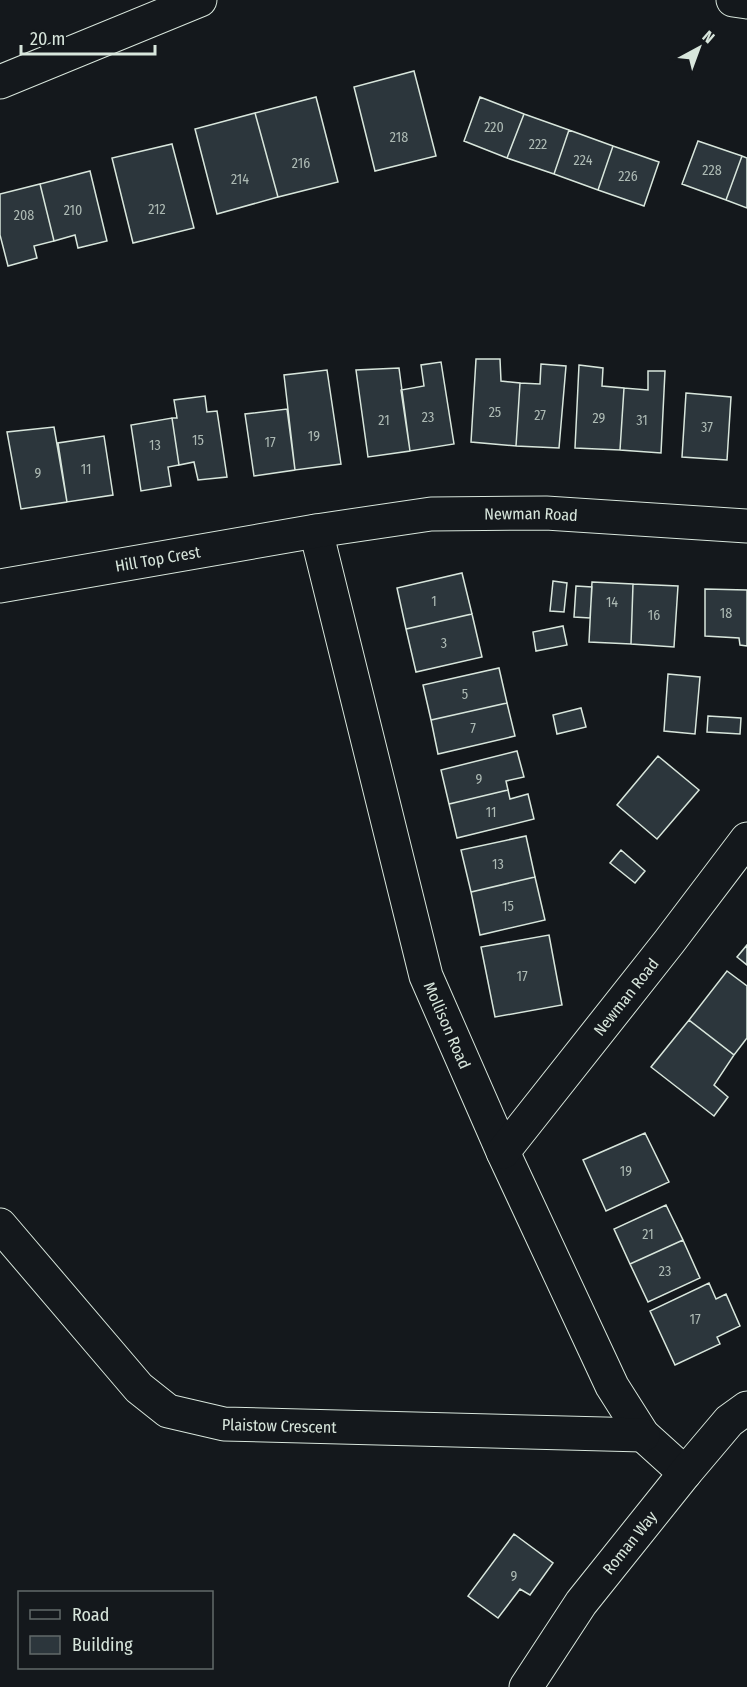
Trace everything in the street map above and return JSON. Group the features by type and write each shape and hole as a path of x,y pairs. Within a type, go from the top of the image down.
{"street":[{"path":"0,82 200,0"},
{"path":"733,0 747,2"},
{"name":"Newman Road","path":"316,531 431,514 546,513 747,526"},
{"name":"Hill Top Crest","path":"0,586 316,531"},
{"name":"Mollison Road","path":"316,531 426,976 612,1386 643,1435 685,1473"},
{"name":"Newman Road","path":"504,1152 747,839"},
{"name":"Plaistow Crescent","path":"0,1225 138,1388 168,1411 224,1424 643,1435"},
{"name":"Roman Way","path":"526,1687 581,1603 729,1421 747,1408"}],"building":[{"path":"414,71 436,156 375,171 354,87"},
{"path":"316,97 338,182 278,197 255,113"},
{"path":"480,97 524,114 507,158 464,141"},
{"path":"255,113 278,197 217,214 195,129"},
{"path":"524,114 569,130 554,174 507,158"},
{"path":"569,130 613,146 598,190 554,174"},
{"path":"698,141 742,156 726,200 682,184"},
{"path":"172,144 194,228 133,243 112,158"},
{"path":"613,146 659,162 644,206 598,190"},
{"path":"742,156 747,158 747,208 726,200"},
{"path":"90,171 107,241 78,248 75,235 54,241 40,184"},
{"path":"40,184 54,241 34,246 37,258 8,266 0,235 0,194"},
{"path":"476,359 500,359 501,381 520,383 516,446 471,442"},
{"path":"441,362 454,444 410,451 401,390 424,386 421,365"},
{"path":"541,364 566,366 559,448 516,446 520,383 540,384"},
{"path":"579,365 603,368 602,386 624,388 620,450 575,448"},
{"path":"399,368 410,451 368,457 356,370"},
{"path":"327,370 341,464 295,470 284,375"},
{"path":"648,371 665,371 661,453 620,450 624,388 648,390"},
{"path":"686,393 731,397 727,460 682,457"},
{"path":"205,396 207,412 217,411 227,477 198,480 194,462 179,465 172,418 177,418 174,400"},
{"path":"287,409 295,470 254,476 245,414"},
{"path":"172,418 179,465 168,467 171,486 141,491 131,425"},
{"path":"54,427 67,502 21,509 7,432"},
{"path":"104,436 113,495 67,502 58,443"},
{"path":"462,573 472,614 406,629 397,588"},
{"path":"553,581 567,583 564,612 550,611"},
{"path":"592,582 633,584 631,644 589,642"},
{"path":"633,584 678,586 674,647 631,644"},
{"path":"576,586 592,587 590,618 574,617"},
{"path":"705,589 747,590 747,646 740,645 739,638 705,636"},
{"path":"472,614 482,657 416,672 406,629"},
{"path":"563,626 567,645 536,651 533,632"},
{"path":"499,668 507,703 431,720 423,685"},
{"path":"668,674 700,677 695,734 664,731"},
{"path":"507,703 515,736 438,754 431,720"},
{"path":"581,708 586,727 557,734 553,715"},
{"path":"708,716 741,718 740,734 707,732"},
{"path":"517,751 524,777 506,781 508,790 449,804 441,770"},
{"path":"658,756 699,790 657,839 617,805"},
{"path":"508,790 510,799 528,794 534,819 457,838 449,804"},
{"path":"526,836 535,877 471,892 461,850"},
{"path":"621,850 645,871 635,883 610,863"},
{"path":"535,877 545,920 480,935 471,892"},
{"path":"549,935 562,1005 495,1017 481,947"},
{"path":"747,945 747,965 737,957"},
{"path":"727,971 747,986 747,1038 734,1055 689,1020"},
{"path":"689,1020 734,1055 714,1085 728,1097 714,1116 651,1067"},
{"path":"645,1133 669,1182 606,1211 583,1160"},
{"path":"666,1205 683,1240 630,1264 614,1229"},
{"path":"683,1240 700,1278 648,1302 630,1264"},
{"path":"709,1283 716,1299 726,1294 740,1326 717,1337 720,1344 675,1365 650,1311"},
{"path":"514,1534 553,1563 530,1595 520,1589 498,1618 468,1596"}]}
